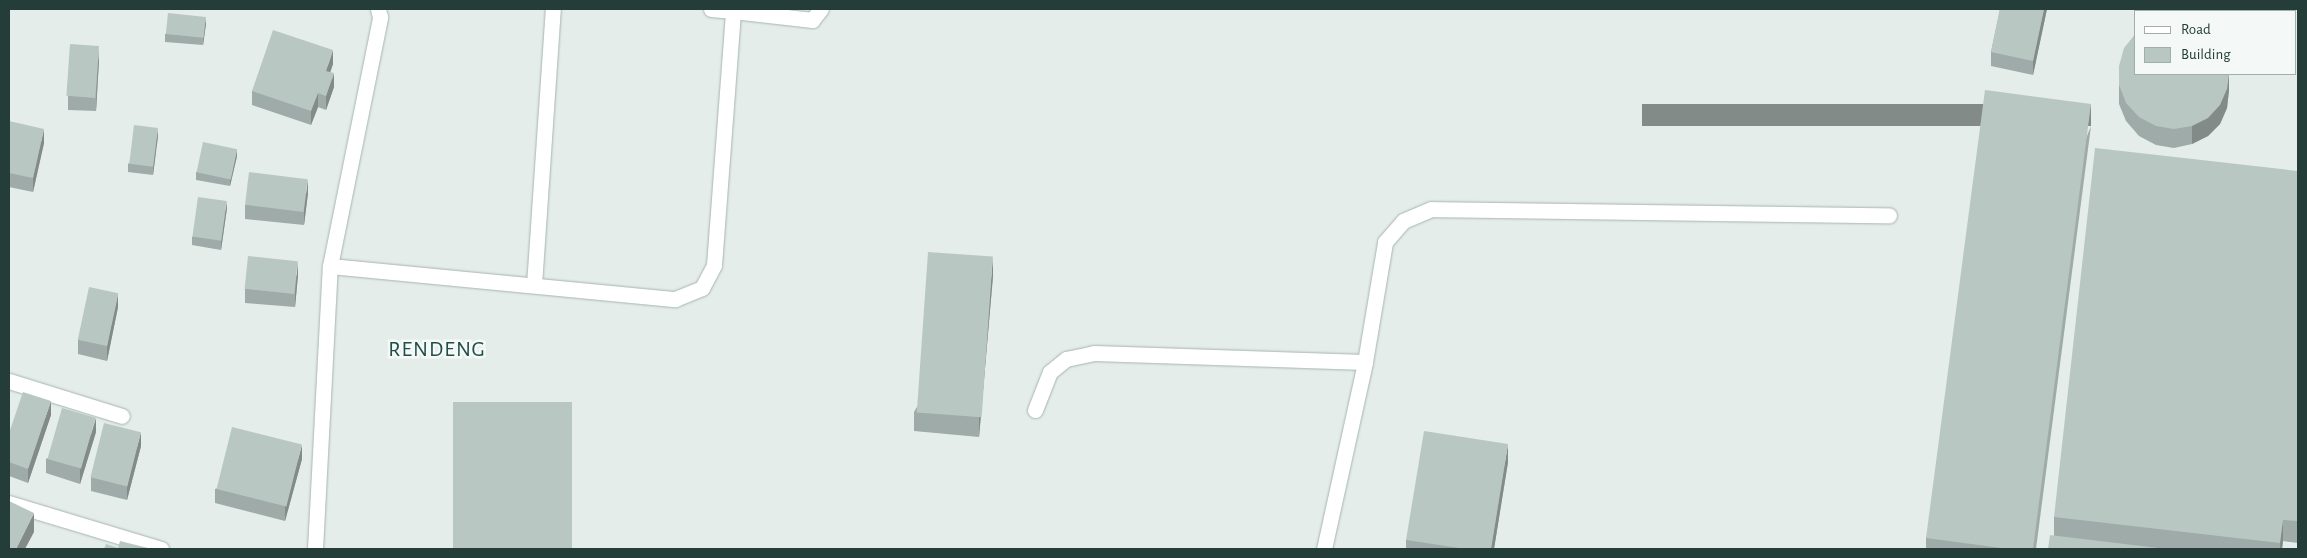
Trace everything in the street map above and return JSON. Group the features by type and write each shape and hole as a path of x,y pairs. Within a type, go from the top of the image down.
{"street":[{"path":"315,549 330,266 380,17 378,9"},
{"path":"534,285 553,9"},
{"path":"712,9 812,20 821,9"},
{"path":"330,266 675,299 702,288 714,265 733,12"},
{"path":"1324,549 1365,362 1385,242 1403,221 1431,209 1889,214"},
{"path":"1035,410 1050,372 1066,359 1094,353 1365,362"},
{"path":"9,381 122,416"},
{"path":"9,503 161,549"}],"building":[{"path":"2000,9 2044,9 2033,61 1991,52"},
{"path":"168,13 206,17 204,38 166,34"},
{"path":"273,30 333,50 326,71 334,73 326,96 318,93 311,111 252,91"},
{"path":"2134,36 2134,75 2229,75 2227,89 2220,105 2208,118 2192,126 2174,129 2156,126 2139,117 2126,103 2119,85 2119,66 2124,48"},
{"path":"70,44 99,46 95,98 66,96"},
{"path":"1985,90 2091,104 2033,549 2009,549 1926,538"},
{"path":"9,121 44,129 33,178 9,173"},
{"path":"134,125 158,128 153,167 129,164"},
{"path":"203,142 237,149 231,180 197,172"},
{"path":"2095,148 2298,171 2298,521 2283,520 2280,543 2054,517"},
{"path":"249,172 308,179 304,212 245,205"},
{"path":"198,197 227,201 221,241 192,237"},
{"path":"928,252 993,257 982,417 917,413"},
{"path":"248,256 298,261 294,294 245,289"},
{"path":"89,287 118,293 107,346 78,340"},
{"path":"23,392 51,401 28,469 9,462 9,433"},
{"path":"453,402 572,402 572,549 453,549"},
{"path":"62,408 96,418 81,469 47,459"},
{"path":"104,423 141,432 127,487 90,477"},
{"path":"232,427 302,444 286,507 217,489"},
{"path":"1424,431 1508,444 1491,549 1466,549 1406,540"},
{"path":"9,501 34,513 16,549 9,549"},
{"path":"2050,535 2166,549 2048,549"},
{"path":"120,541 152,549 104,549 106,544 118,548"}],"district":[{"name":"RENDENG","path":"437,350"}]}
